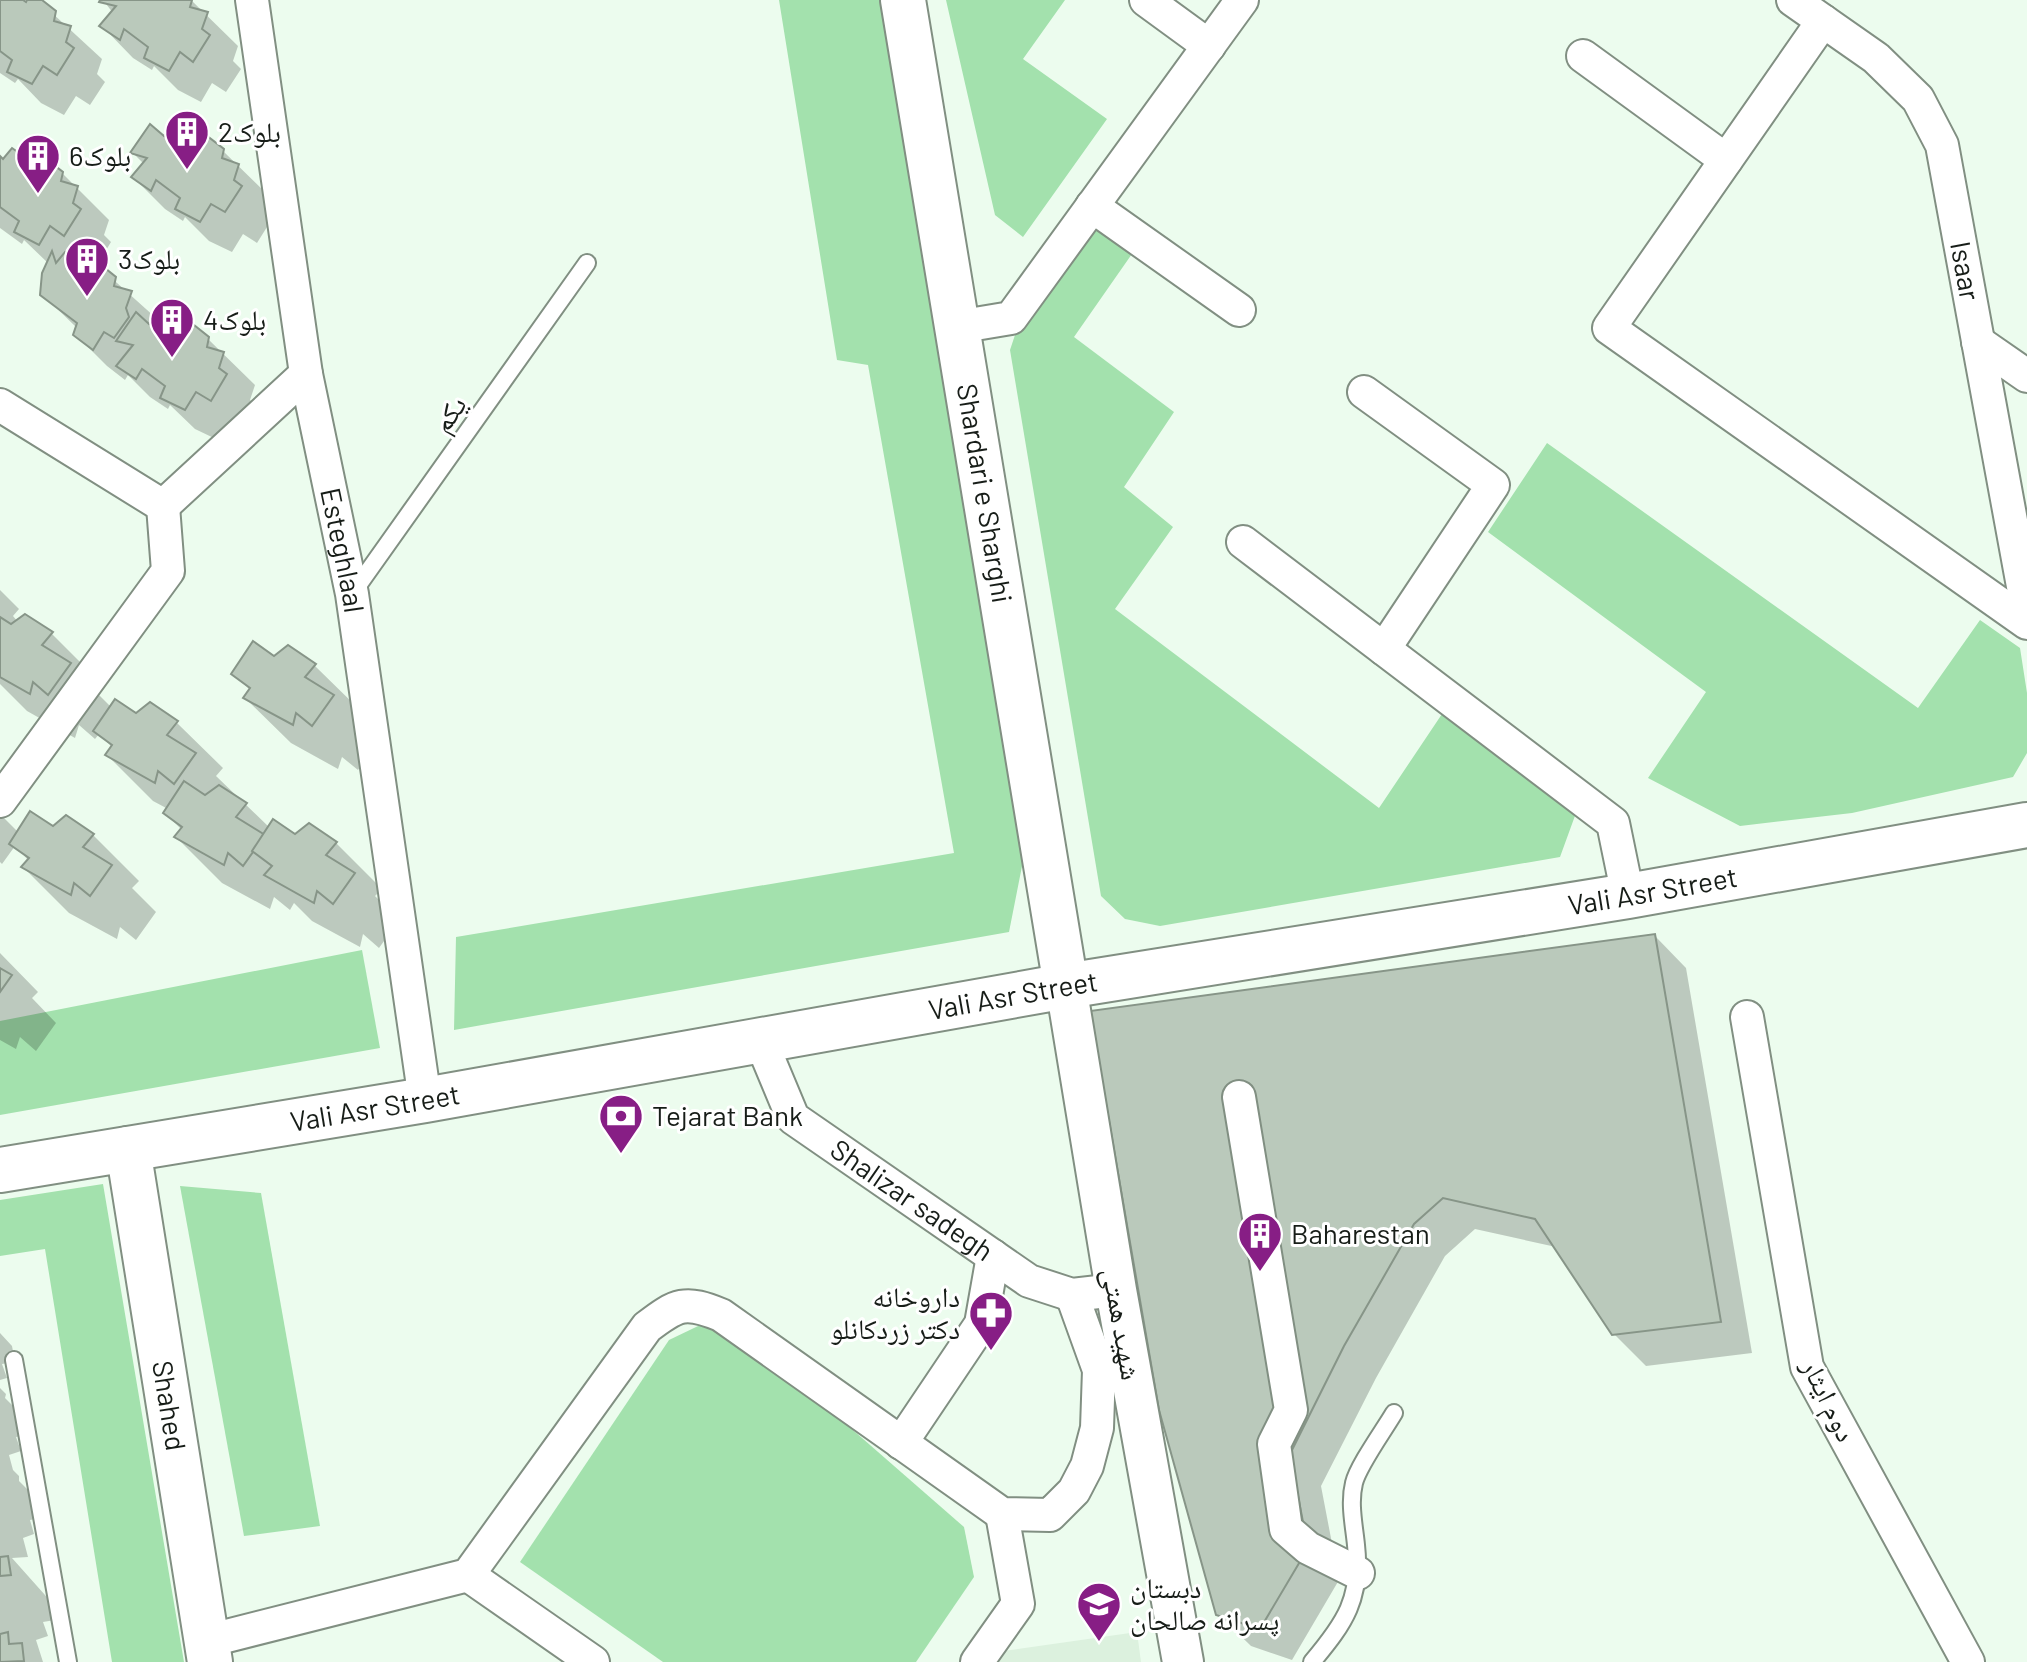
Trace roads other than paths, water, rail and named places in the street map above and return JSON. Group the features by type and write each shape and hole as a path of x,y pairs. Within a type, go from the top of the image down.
{"main road":[{"name":"Shardari e Sharghi","path":"903,0 1066,986"},
{"name":"Vali Asr Street","path":"0,1170 425,1100 1066,986 1628,896 2027,825"},
{"name":"Shahed","path":"128,1149 209,1651"}],"street":[{"name":"Esteghlaal","path":"252,0 306,374 352,594 425,1100"},
{"path":"1146,0 1209,46"},
{"path":"957,327 1011,318 1242,0"},
{"name":"Isaar","path":"1793,0 1876,58 1918,99 1942,145 2027,608"},
{"path":"1823,21 1609,328 2027,623"},
{"path":"1583,56 1726,160"},
{"path":"1092,206 1239,310"},
{"path":"1978,342 2027,376"},
{"path":"163,506 306,374"},
{"path":"1364,392 1493,485 1384,649"},
{"path":"0,405 163,506"},
{"path":"0,801 168,571 163,506"},
{"path":"1243,542 1613,823 1628,896"},
{"name":"شهید همتی","path":"1066,986 1116,1290 1183,1662"},
{"name":"دوم ایثار","path":"1747,1017 1807,1367 1968,1662"},
{"name":"Shalizar sadegh","path":"760,1039 793,1118 1029,1281 1072,1295 1116,1290"},
{"path":"1239,1097 1291,1410 1274,1444 1286,1529 1308,1548 1358,1573"},
{"path":"901,1443 981,1324 993,1256"},
{"path":"209,1651 468,1575 647,1327 671,1309 696,1305 721,1315 1002,1514 1050,1515 1074,1491 1087,1466 1097,1428 1099,1370 1072,1295"},
{"path":"977,1662 1018,1604 1002,1514"},
{"path":"468,1575 593,1662"}],"lane":[{"name":"یکم","path":"352,594 587,263"},
{"path":"14,1360 68,1662"},
{"path":"1312,1662 1337,1633 1353,1603 1358,1573 1352,1501 1354,1480 1394,1413"}],"place":[{"name":"بلوک2","path":"187,171"},
{"name":"بلوک6","path":"38,195"},
{"name":"بلوک3","path":"87,298"},
{"name":"بلوک4","path":"172,359"},
{"name":"Tejarat Bank","path":"621,1155"},
{"name":"Baharestan","path":"1260,1273"},
{"name":"داروخانه دکتر زردکانلو","path":"991,1352"},
{"name":"دبستان پسرانه صالحان","path":"1099,1643"}]}
